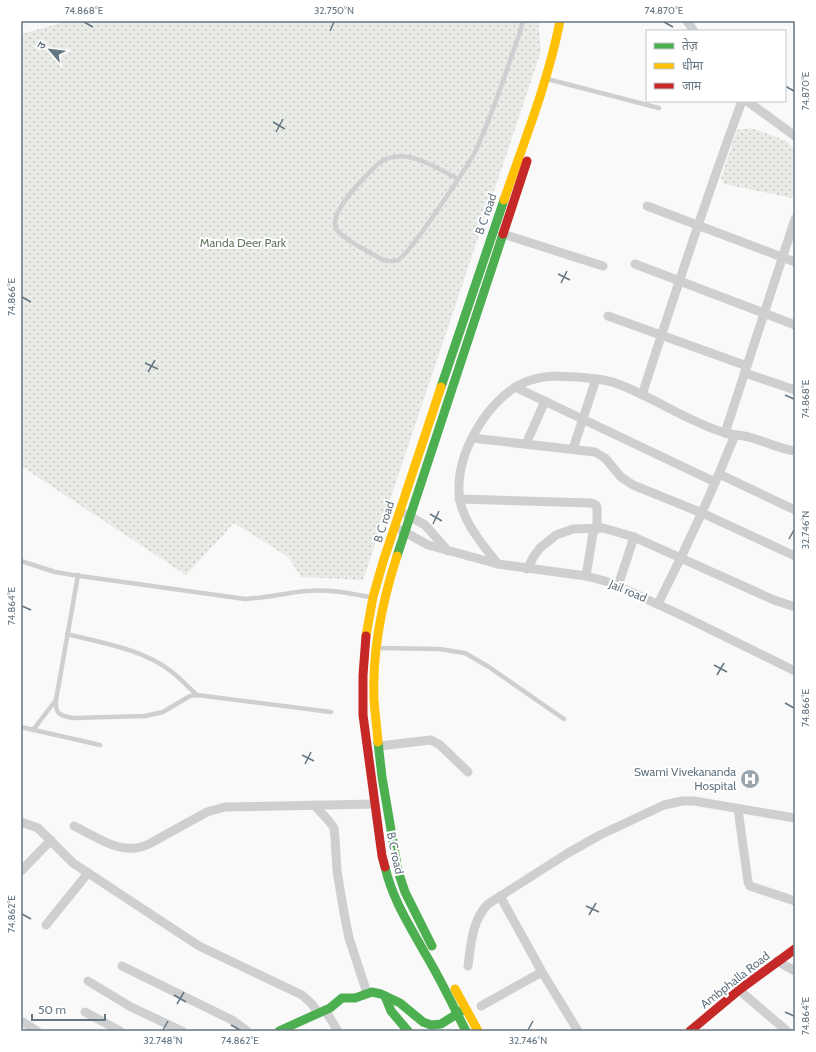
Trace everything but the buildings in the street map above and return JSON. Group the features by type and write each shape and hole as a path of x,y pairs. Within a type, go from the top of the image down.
{"main road":[{"name":"B C road","path":"466,1031 427,956 401,912 382,856 363,715 365,644 373,598 394,526 472,293 552,78 560,21"},
{"path":"562,52 568,21"},
{"path":"478,1031 424,932 405,892 393,847 382,777 374,700 376,648 384,600 552,78"},
{"path":"472,293 483,296"},
{"name":"Ambphalla Road","path":"690,1031 739,990 795,949"},
{"path":"279,1031 324,1010 342,998 356,998 367,993 376,992 400,1003 433,1028 466,1008"},
{"path":"385,996 391,1011 408,1031"}],"street":[{"path":"687,21 693,30"},
{"path":"642,395 679,280 742,102"},
{"path":"747,102 795,136"},
{"path":"647,206 795,262"},
{"path":"725,433 795,219"},
{"path":"503,234 603,266"},
{"path":"635,264 795,325"},
{"path":"608,316 662,335 795,390"},
{"path":"498,564 467,520 463,511 459,499 459,482 462,465 472,438 484,419 497,403 515,388 531,380 561,376 596,379 617,384 716,430 752,438 780,449 795,451"},
{"path":"573,449 596,379"},
{"path":"515,388 717,478 795,510"},
{"path":"526,444 545,401"},
{"path":"658,604 682,558 735,434"},
{"path":"472,438 573,449 600,454 621,477 633,485 702,513 795,556"},
{"path":"459,499 591,503 596,505 597,528 593,533 586,576"},
{"path":"399,511 411,516 425,525 448,551"},
{"name":"Jail road","path":"394,526 428,545 448,551 498,564 586,576 618,586 795,670"},
{"path":"527,569 540,548 556,535 573,529 597,528 612,530 634,537 774,600 795,607"},
{"path":"618,586 634,537"},
{"path":"379,746 431,740 440,745 468,772"},
{"path":"468,966 472,938 480,915 488,904 594,838 664,805 682,801 694,801 795,818"},
{"path":"74,826 118,847 133,849 141,848 193,819 216,809 243,806 374,804"},
{"path":"314,805 334,828 337,871 342,906 349,938 367,993"},
{"path":"738,808 748,882 750,886 795,901"},
{"path":"21,822 38,828 73,863 199,946 302,995 312,1004 324,1010 338,1031"},
{"path":"21,871 51,840"},
{"path":"46,925 88,873"},
{"path":"500,896 542,972 578,1031"},
{"path":"777,962 795,971"},
{"path":"122,966 232,1020 247,1031"},
{"path":"480,1006 542,972"},
{"path":"88,981 141,1012 182,1031"},
{"path":"739,990 787,1031"},
{"path":"85,1012 120,1031"},
{"path":"23,1022 37,1031"}],"lane":[{"path":"458,179 420,160 402,156 384,158 342,204 334,221 335,228 341,234 383,260 391,262 398,260 407,252 443,202 458,179 474,153 487,124 523,21"},
{"path":"552,78 658,108"},
{"path":"21,561 55,572 245,599 264,598 305,591 321,590 346,592 384,600"},
{"path":"78,575 55,707 61,716 139,716 163,712 190,696 197,695 332,712"},
{"path":"67,634 124,648 149,658 171,671 197,695"},
{"path":"376,648 439,649 465,653 489,667 564,720"},
{"path":"33,730 56,700"},
{"path":"21,728 100,745"}],"green space":[{"name":"Manda Deer Park","path":"68,21 538,21 541,51 363,580 301,577 288,557 234,523 186,575 21,466 21,34"},
{"path":"751,128 782,139 789,143 792,148 795,154 796,169 792,198 724,184 721,178 737,130"}],"traffic: fast":[{"path":"441,387 504,200"},
{"path":"397,556 503,234"},
{"path":"378,742 382,777 398,871 405,892 432,946"},
{"path":"385,867 388,879 402,913 437,974 466,1031"},
{"path":"279,1031 330,1008 342,998 355,998 372,992 381,994 400,1003 423,1022 431,1025 441,1024 465,1009"},
{"path":"385,996 391,1011 408,1031"}],"traffic: slow":[{"path":"504,200 549,67 560,21"},
{"path":"366,636 373,597 383,562 441,387"},
{"path":"378,742 374,700 376,645 387,591 397,556"},
{"path":"455,989 478,1031"}],"traffic: jam":[{"path":"503,234 527,161"},
{"path":"366,636 363,675 363,715 382,856 385,867"},
{"path":"690,1031 739,990 795,949"}],"place":[{"name":"Swami Vivekananda Hospital","path":"750,779"}]}
